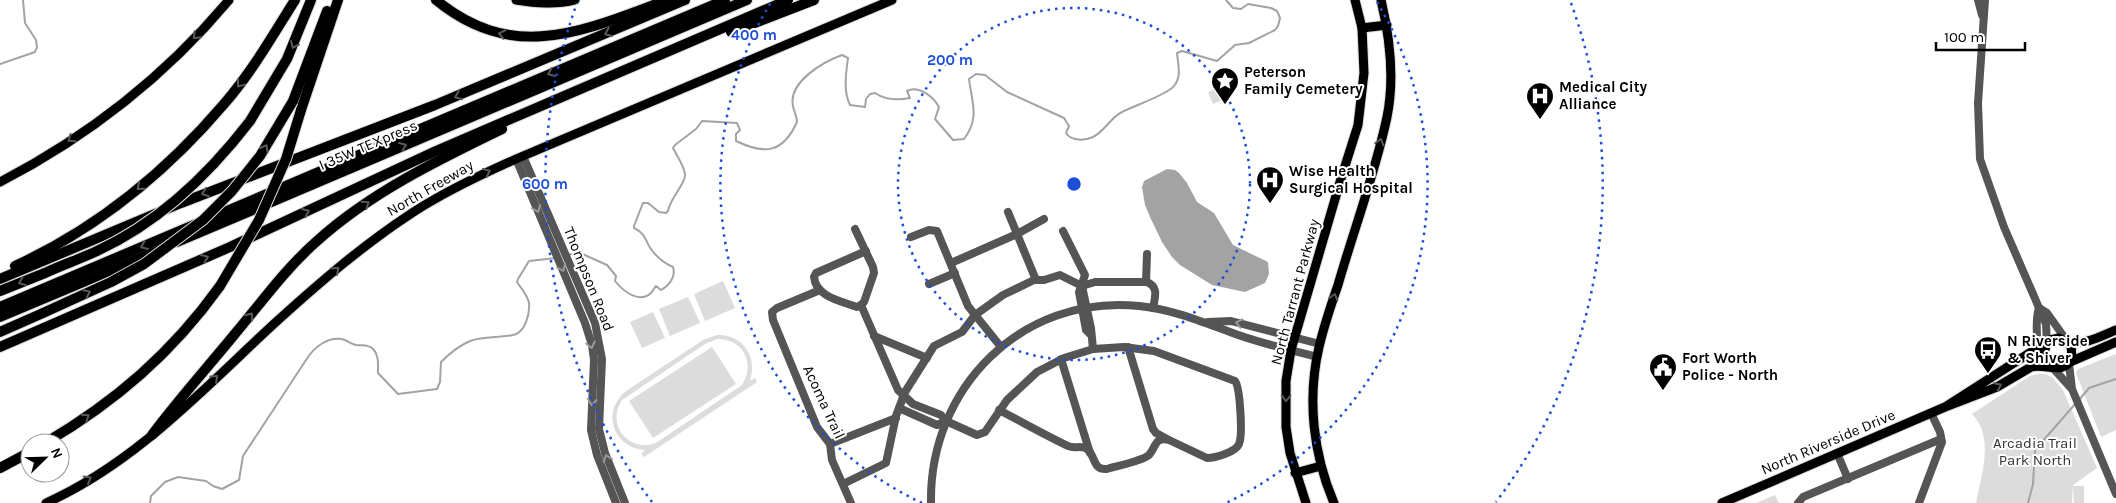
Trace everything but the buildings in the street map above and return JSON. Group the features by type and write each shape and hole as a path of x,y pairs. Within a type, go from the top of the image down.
{"highway":[{"path":"0,272 61,243 82,230 130,196 174,158 238,86 295,0"},
{"path":"0,291 98,250 150,219 186,191 208,170 250,121 288,59 311,0"},
{"path":"0,332 111,282 144,264 203,220 232,191 260,156 293,101 331,0"},
{"path":"60,433 120,394 182,333 220,286 259,220 286,159 338,0"},
{"path":"436,0 472,25 489,31 530,38 577,31 667,0"},
{"path":"0,279 181,203 463,94 684,0"},
{"name":"I 35W TEXpress","path":"0,307 725,0"},
{"name":"I 35W TEXpress","path":"0,317 747,0"},
{"name":"North Freeway","path":"0,347 230,248 378,177 537,106 788,0"},
{"path":"659,55 670,55 814,0"},
{"path":"152,435 288,271 316,241 346,217 388,189 438,160 531,114 537,106"},
{"path":"0,468 20,457"}],"main road":[{"path":"0,182 60,147 123,102 169,62 229,0"},
{"path":"516,0 540,4 565,3 575,0"},
{"name":"North Freeway","path":"46,503 96,475 152,435 278,320 358,251 413,212 472,179 519,157 892,0"},
{"name":"North Tarrant Parkway","path":"1306,503 1295,473 1286,428 1286,381 1291,350 1337,190 1358,125 1364,73 1362,28 1355,0"},
{"path":"1334,503 1321,466 1313,424 1314,384 1320,344 1387,115 1391,70 1387,25 1381,0"},
{"path":"1362,28 1387,25"},
{"path":"2116,330 2090,342 2080,344 2054,339 2044,347 2043,356 2052,367 2063,368 2116,342"},
{"path":"2068,342 2073,354 2070,363"},
{"name":"North Riverside Drive","path":"1945,407 2047,343"},
{"name":"North Riverside Drive","path":"1722,503 1945,407 1997,387 2031,367 2052,367"},
{"path":"1295,473 1321,466"}],"street":[{"path":"1978,0 1984,20"},
{"path":"1986,2 1978,103 1980,159 2004,227 2047,329 2047,343"},
{"name":"Thompson Road","path":"519,157 549,227 549,237 579,298 595,323 600,343 598,368 599,429 616,503"},
{"path":"1008,212 1036,280"},
{"path":"950,263 1017,234 1044,219"},
{"name":"Thompson Road","path":"549,227 557,234 579,298"},
{"path":"856,229 874,266 874,273 864,302 857,307 820,290 815,282 816,273 866,251"},
{"path":"911,237 929,230 937,231 967,304 1001,347"},
{"path":"1063,231 1084,274 1079,292 1085,308 1086,330 1090,334 1093,349"},
{"path":"1146,282 1147,254"},
{"path":"929,284 955,273"},
{"path":"842,484 886,463 899,408 904,396 934,346 962,332 975,315 1004,295 1036,280 1044,280 1062,275 1082,286 1095,282 1146,282 1152,284 1156,290 1153,308"},
{"name":"Acoma Trail","path":"820,290 776,308 772,312 772,320 817,427 830,444 832,460 851,503"},
{"path":"860,305 898,390 918,405 941,415 946,421 975,434 987,431 999,410 1029,378 1061,359 1093,349 1128,347 1154,351 1233,380 1239,388 1240,439 1237,447 1207,458 1156,433 1153,429 1128,347"},
{"path":"931,503 931,482 935,457 946,421 967,383 1001,347 1037,324 1085,308 1122,305 1153,308 1206,322 1230,332 1317,357"},
{"path":"2039,308 2047,313 2068,342"},
{"path":"2036,351 2038,341 2036,318 2039,308"},
{"path":"1206,322 1231,321 1320,344"},
{"path":"874,336 927,358"},
{"path":"1061,359 1090,454 1096,466 1105,469 1146,456 1158,441 1163,439 1169,440"},
{"path":"2070,363 2072,389 2116,494"},
{"path":"2052,367 2072,389"},
{"path":"914,415 918,405"},
{"path":"899,408 937,424 946,421"},
{"path":"999,410 1070,446 1084,448 1090,454"},
{"path":"1919,503 1941,439 1940,432 1931,413"},
{"path":"830,444 896,418"},
{"path":"1798,503 1803,497 1941,439"},
{"path":"1837,454 1848,479"},
{"path":"2108,474 2116,471"},
{"name":"Thompson Road","path":"613,485 626,503"}],"green space":[{"path":"1220,87 1225,99 1213,104 1208,92"},
{"path":"723,281 735,308 705,321 694,294"},
{"path":"688,297 700,323 670,336 659,309"},
{"path":"653,312 665,338 642,348 630,322"},
{"path":"717,335 734,338 741,343 750,356 752,364 750,381 755,378 757,382 644,457 641,454 645,450 634,448 618,436 613,418 614,408 618,399 626,391 703,340","holes":["717,339 726,340 740,348 747,361 748,369 742,385 656,443 637,444 622,434 618,427 617,418 622,400 705,344"]},
{"path":"712,347 736,384 653,438 629,401"},
{"path":"2116,354 2116,430 2101,437 2076,373 2078,369"},
{"name":"Arcadia Trail Park North","path":"2046,374 2053,378 2063,390 2097,468 2073,485 2072,503 1976,503 1985,457 1985,445 1979,423 1972,414 2030,376"},
{"path":"2073,486 2084,486 2084,503 2074,503"},
{"path":"1775,495 1779,503 1756,503"}],"shaded area":[{"path":"1167,169 1175,170 1179,173 1187,183 1197,202 1214,213 1233,245 1268,262 1269,274 1265,283 1245,292 1212,285 1180,265 1172,257 1162,242 1150,217 1145,205 1142,187 1144,181"}],"waterway":[{"path":"0,64 35,52 37,47 36,40 25,23 23,0"},
{"path":"568,255 578,252 607,265 616,276 615,281 618,285 636,297 646,296 656,286 661,290 664,288 673,277 673,267 657,256 640,231 634,228 634,226 643,203 648,203 659,212 666,213 683,182 685,172 673,148 675,145 696,129 702,121 737,123 740,130 736,134 736,141 746,145 764,149 779,145 786,140 797,122 793,97 801,81 817,68 842,55 848,58 846,88 850,105 865,107 866,99 870,94 875,93 892,99 910,98 907,91 916,89 929,96 939,107 935,119 953,140 964,139 972,124 974,110 969,79 976,74 985,75 1007,92 1064,118 1069,126 1066,133 1071,138 1078,140 1086,139 1093,137 1122,112 1157,97 1174,86 1179,74 1177,53 1182,51 1217,61 1235,45 1249,43 1275,30 1278,26 1280,18 1277,11 1271,8 1248,4 1241,9 1233,8 1226,0"},
{"path":"150,503 151,496 165,482 178,477 206,481 222,489 239,480 243,456 309,355 322,343 339,339 372,348 376,352 378,373 398,394 437,389 440,382 441,362 458,347 475,339 513,335 521,331 528,317 529,303 517,282 518,279 529,261 556,258"},
{"path":"2079,400 2089,388 2116,379"},
{"path":"2028,503 2033,484 2035,450 2076,403"}],"place":[{"name":"Peterson Family Cemetery","path":"1225,105"},
{"name":"Medical City Alliance","path":"1540,120"},
{"name":"Wise Health Surgical Hospital","path":"1270,204"},
{"name":"N Riverside & Shiver","path":"1988,374"},
{"name":"Fort Worth Police - North","path":"1663,391"}]}
